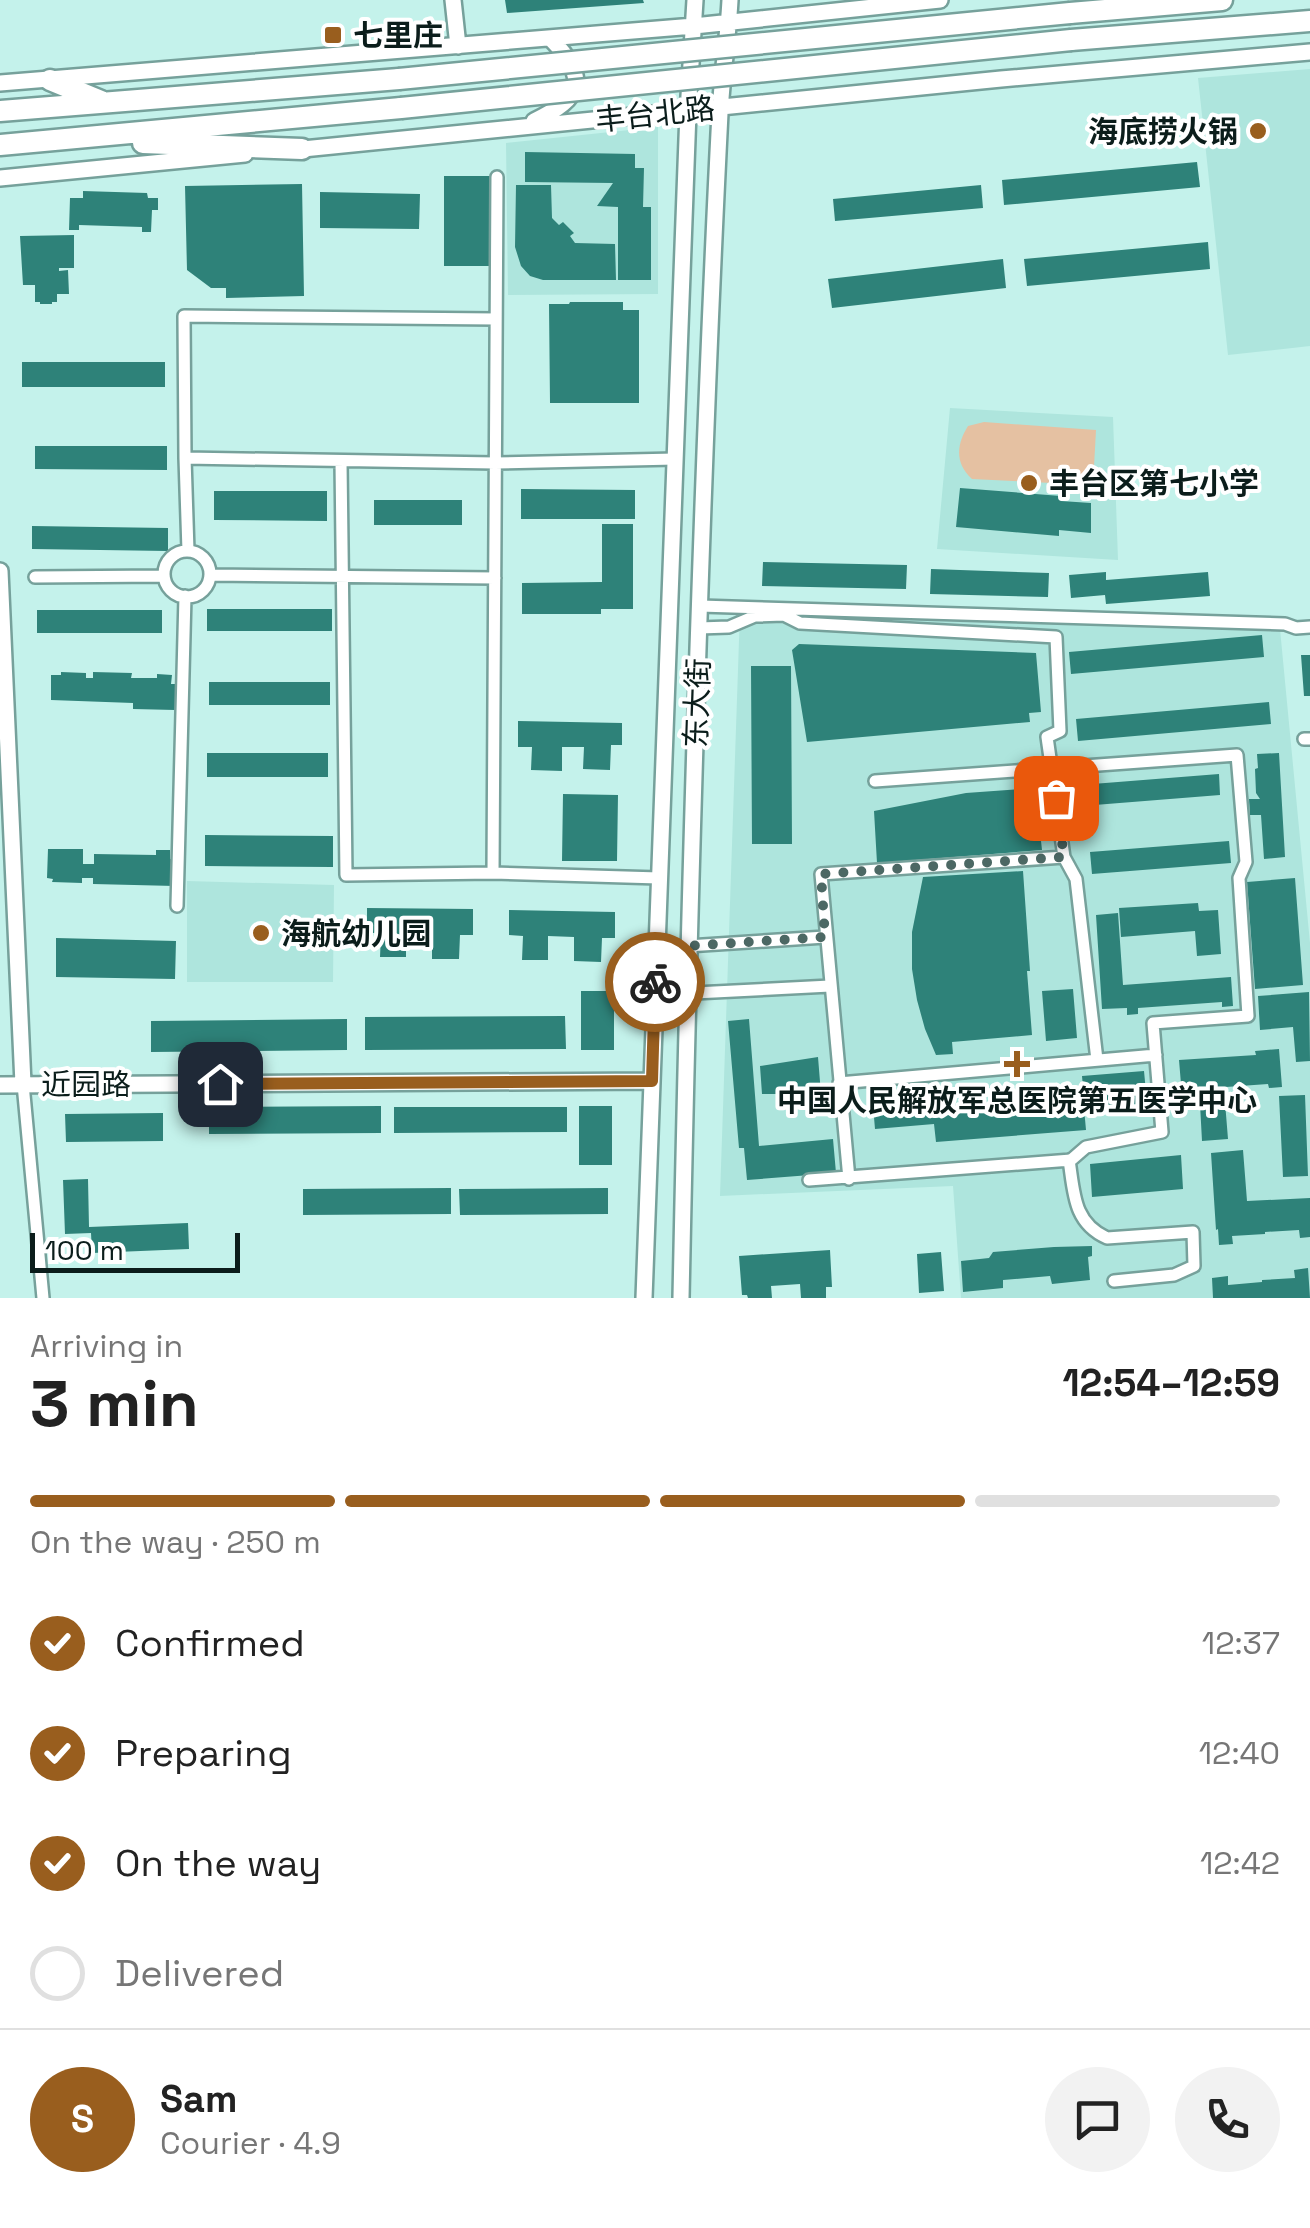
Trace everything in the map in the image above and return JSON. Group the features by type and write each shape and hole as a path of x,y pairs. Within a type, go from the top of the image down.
{"highway":[{"name":"丰台北路","path":"0,111 399,79 1222,0"},
{"name":"丰台北路","path":"0,146 1070,40 1310,21"},
{"path":"50,80 103,102"},
{"path":"56,140 302,149"}],"street":[{"path":"452,0 458,46"},
{"name":"东大街","path":"644,1298 695,0"},
{"name":"东大街","path":"681,1298 699,628 720,108 730,0"},
{"path":"0,83 551,39 940,0"},
{"path":"522,128 555,112 569,98 576,81 576,69 551,39"},
{"name":"丰台北路","path":"0,178 1310,52"},
{"path":"493,873 497,177"},
{"path":"188,551 184,316 496,319"},
{"path":"185,458 495,463 676,459"},
{"path":"341,462 346,874 660,878"},
{"path":"188,551 201,556 210,575 199,593 185,596 171,590 164,576 173,556 188,551"},
{"path":"0,570 24,1084 43,1298"},
{"path":"210,575 494,578"},
{"path":"35,576 164,576"},
{"path":"177,906 185,596"},
{"path":"700,606 1310,627"},
{"path":"699,628 729,628 755,616 784,616 800,623 1056,637 1060,731 1046,736 1064,857 1076,879 1097,1060"},
{"path":"810,1180 1069,1160 1086,1147 1162,1132 1153,1023 1248,1016 1239,878 1246,862 1237,754 875,781"},
{"path":"850,1179 821,874 1064,857"},
{"path":"657,948 825,937"},
{"path":"655,995 830,986"},
{"path":"840,1083 1156,1055"},
{"name":"近园路","path":"0,1085 652,1081"},
{"path":"1069,1160 1077,1210 1094,1233 1106,1238 1194,1232 1194,1266 1174,1275 1114,1281"}],"shaded area":[{"path":"1310,69 1310,346 1228,355 1198,78"},
{"path":"658,127 658,294 508,295 506,143"},
{"name":"丰台区第七小学","path":"950,408 1113,417 1118,560 937,549"},
{"path":"984,422 1096,430 1093,485 972,479 960,461 961,440 968,426"},
{"name":"中国人民解放军总医院第五医学中心","path":"740,611 1280,629 1310,943 1310,1298 961,1298 953,1186 720,1196"},
{"name":"海航幼儿园","path":"187,881 334,885 333,982 187,982"}],"building":[{"path":"505,0 643,0 644,3 507,13"},
{"path":"525,152 635,154 635,168 644,168 643,207 651,207 651,280 618,280 618,207 597,206 613,183 525,182"},
{"path":"1197,162 1200,187 1004,205 1002,180"},
{"path":"444,176 491,176 490,266 444,266"},
{"path":"302,184 304,296 226,298 226,288 211,288 187,270 185,186"},
{"path":"516,185 551,185 552,218 574,233 570,236 575,243 615,244 616,280 543,280 530,276 521,266 515,247"},
{"path":"981,185 983,208 835,221 833,199"},
{"path":"83,191 147,193 148,198 158,198 158,210 152,210 151,232 142,232 142,227 79,225 79,230 69,230 70,198 83,198"},
{"path":"320,192 420,194 419,229 320,228"},
{"path":"74,235 74,268 59,268 68,270 69,294 57,294 57,302 52,304 35,302 35,285 23,285 20,236"},
{"path":"1208,242 1210,269 1027,286 1024,259"},
{"path":"1003,259 1006,288 832,308 828,279"},
{"path":"623,302 623,310 639,310 639,403 550,403 549,304"},
{"path":"22,362 165,362 165,387 22,387"},
{"path":"35,446 167,446 167,470 35,469"},
{"path":"960,488 1061,496 1061,501 1091,503 1091,533 1059,530 1059,536 956,527"},
{"path":"521,489 635,490 635,519 521,519"},
{"path":"214,491 327,491 327,521 214,520"},
{"path":"374,500 462,500 462,525 374,525"},
{"path":"602,524 633,524 633,609 601,609 601,614 522,614 522,583 602,582"},
{"path":"32,526 168,528 168,551 32,549"},
{"path":"763,562 907,565 906,589 762,586"},
{"path":"931,569 1049,573 1048,597 930,594"},
{"path":"1106,572 1106,580 1208,572 1210,596 1106,604 1105,595 1071,598 1069,575"},
{"path":"207,609 332,609 332,631 207,631"},
{"path":"37,610 162,610 162,633 37,633"},
{"path":"1262,635 1264,657 1071,674 1069,652"},
{"path":"799,644 1036,653 1041,712 1029,713 1030,722 807,742 792,650"},
{"path":"1301,655 1310,655 1310,696 1304,696"},
{"path":"751,666 791,666 792,844 752,844"},
{"path":"93,672 132,673 131,678 172,675 171,684 176,684 175,710 133,709 133,703 51,700 51,675 86,673 86,678 93,678"},
{"path":"209,682 330,682 330,705 209,705"},
{"path":"1269,702 1271,724 1078,741 1076,719"},
{"path":"518,721 622,723 622,745 611,745 610,770 583,769 584,747 562,747 562,771 531,770 532,747 518,747"},
{"path":"207,753 328,753 328,777 207,777"},
{"path":"1279,753 1285,857 1264,859 1261,815 1250,815 1249,799 1260,799 1256,793 1257,754"},
{"path":"1219,774 1220,795 1082,806 1080,785"},
{"path":"1020,789 1021,796 1036,795 1042,850 877,863 874,811 966,793"},
{"path":"563,794 618,795 617,861 562,861"},
{"path":"205,835 333,836 333,867 205,866"},
{"path":"1229,841 1231,863 1092,874 1090,852"},
{"path":"48,849 83,849 83,864 94,864 94,854 156,855 156,850 170,850 170,859 175,860 175,886 93,884 93,878 82,878 82,883 52,882 47,878"},
{"path":"1023,871 1032,1035 952,1042 953,1054 936,1055 925,1029 912,969 912,932 923,877"},
{"path":"1295,878 1303,985 1255,989 1247,882"},
{"path":"1198,903 1199,911 1218,910 1221,954 1197,956 1195,931 1121,937 1119,908"},
{"path":"367,908 473,909 473,935 460,935 459,959 432,959 432,934 406,934 406,957 380,957 381,933 367,933"},
{"path":"509,910 615,912 615,938 602,938 601,962 574,961 574,937 548,936 548,960 522,960 523,936 509,935"},
{"path":"1118,913 1123,985 1231,977 1233,1006 1222,1007 1222,1002 1138,1008 1138,1014 1127,1015 1127,1008 1102,1009 1096,915"},
{"path":"56,938 176,941 175,979 56,977"},
{"path":"1073,989 1077,1038 1046,1041 1042,991"},
{"path":"581,991 614,991 614,1050 581,1050"},
{"path":"1309,992 1310,1061 1296,1062 1293,1027 1260,1030 1258,996"},
{"path":"565,1016 566,1049 365,1050 365,1017"},
{"path":"347,1019 347,1050 151,1052 151,1021"},
{"path":"749,1019 759,1146 833,1139 836,1173 747,1180 744,1148 739,1148 728,1021"},
{"path":"1279,1049 1282,1087 1269,1088 1268,1084 1198,1089 1198,1094 1182,1096 1179,1060 1256,1055 1255,1051"},
{"path":"818,1057 821,1094 762,1094 760,1066"},
{"path":"1144,1071 1147,1103 1084,1108 1086,1130 936,1142 934,1124 875,1129 872,1094 937,1089 939,1110 997,1105 996,1097 1032,1094 1032,1102 1084,1098 1082,1076"},
{"path":"1305,1095 1308,1176 1283,1177 1279,1096"},
{"path":"1225,1102 1228,1139 1202,1141 1200,1104"},
{"path":"381,1106 381,1133 209,1134 209,1107"},
{"path":"579,1106 612,1106 612,1165 579,1165"},
{"path":"394,1107 567,1107 567,1132 394,1133"},
{"path":"163,1113 163,1141 66,1142 65,1114"},
{"path":"1243,1150 1247,1201 1310,1198 1310,1237 1300,1238 1299,1230 1265,1232 1232,1236 1233,1244 1219,1245 1211,1153"},
{"path":"1181,1155 1183,1189 1092,1197 1090,1164"},
{"path":"88,1179 89,1227 188,1223 189,1249 92,1253 91,1233 65,1234 63,1180"},
{"path":"451,1188 451,1214 303,1215 303,1189"},
{"path":"608,1188 608,1214 460,1215 459,1189"},
{"path":"1092,1246 1092,1256 1088,1257 1090,1280 1052,1284 1050,1276 1003,1280 1003,1288 963,1292 961,1261 989,1258 993,1252"},
{"path":"830,1250 832,1287 826,1287 826,1298 801,1298 800,1284 771,1286 772,1298 742,1295 739,1256"},
{"path":"941,1252 944,1291 919,1293 917,1254"},
{"path":"1308,1268 1310,1298 1213,1298 1212,1278 1228,1276 1228,1285 1262,1282 1295,1278 1294,1270"}],"way so far":[{"path":"655,982 657,948 825,937 821,874 1064,857 1056,798"}],"place":[{"name":"七里庄","path":"333,35"},
{"name":"海底捞火锅","path":"1258,131"},
{"name":"丰台区第七小学","path":"1029,483"},
{"name":"海航幼儿园","path":"261,933"},
{"name":"中国人民解放军总医院第五医学中心","path":"1017,1064"}],"route":[{"path":"220,1084 652,1081 655,982"}]}
